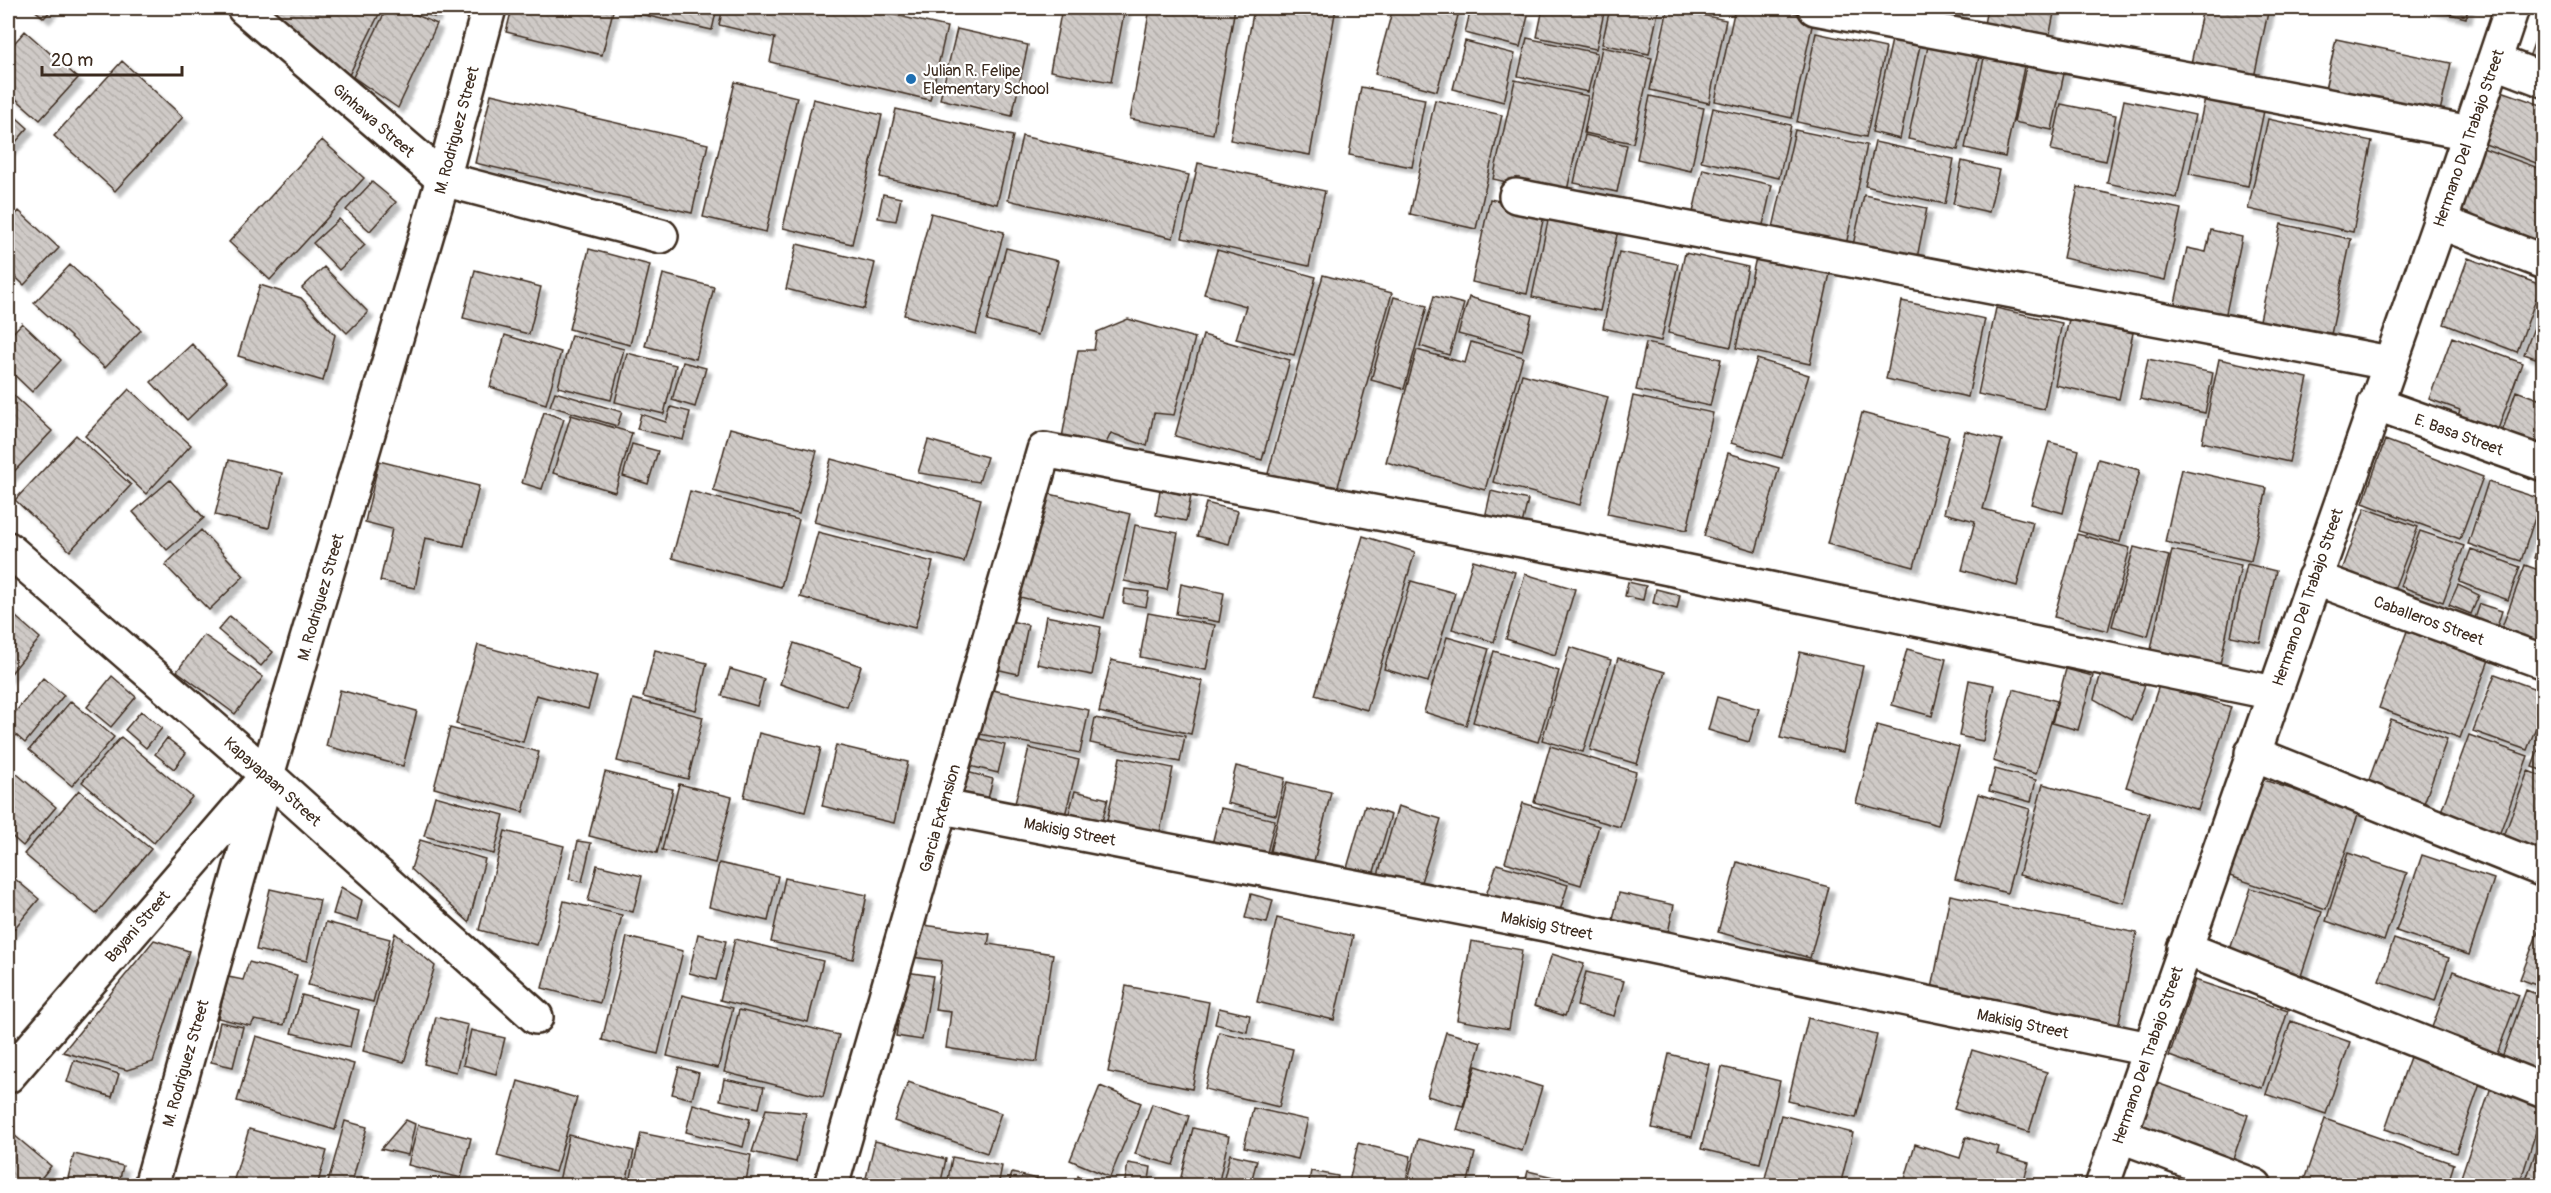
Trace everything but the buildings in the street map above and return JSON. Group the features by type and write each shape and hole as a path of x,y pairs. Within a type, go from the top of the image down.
{"street":[{"name":"Ginhawa Street","path":"244,8 443,179 661,236"},
{"name":"M. Rodriguez Street","path":"151,1185 267,775 443,179 489,8"},
{"path":"1815,8 2470,133"},
{"name":"Hermano Del Trabajo Street","path":"2102,1185 2512,8"},
{"path":"2494,61 2544,80"},
{"path":"1516,196 2389,363"},
{"path":"2439,222 2544,262"},
{"name":"E. Basa Street","path":"2375,404 2544,464"},
{"name":"Garcia Extension","path":"831,1185 943,807 1044,450 1649,564 2274,693"},
{"name":"Kapayapaan Street","path":"8,549 267,775 536,1017"},
{"name":"Caballeros Street","path":"2314,578 2544,662"},
{"path":"2252,753 2544,870"},
{"name":"Bayani Street","path":"8,1076 267,775"},
{"name":"Makisig Street","path":"943,807 1545,924 2149,1049"},
{"path":"2184,948 2544,1091"},
{"path":"2119,1135 2255,1185"}],"place":[{"name":"Julian R. Felipe Elementary School","path":"911,79"}]}
